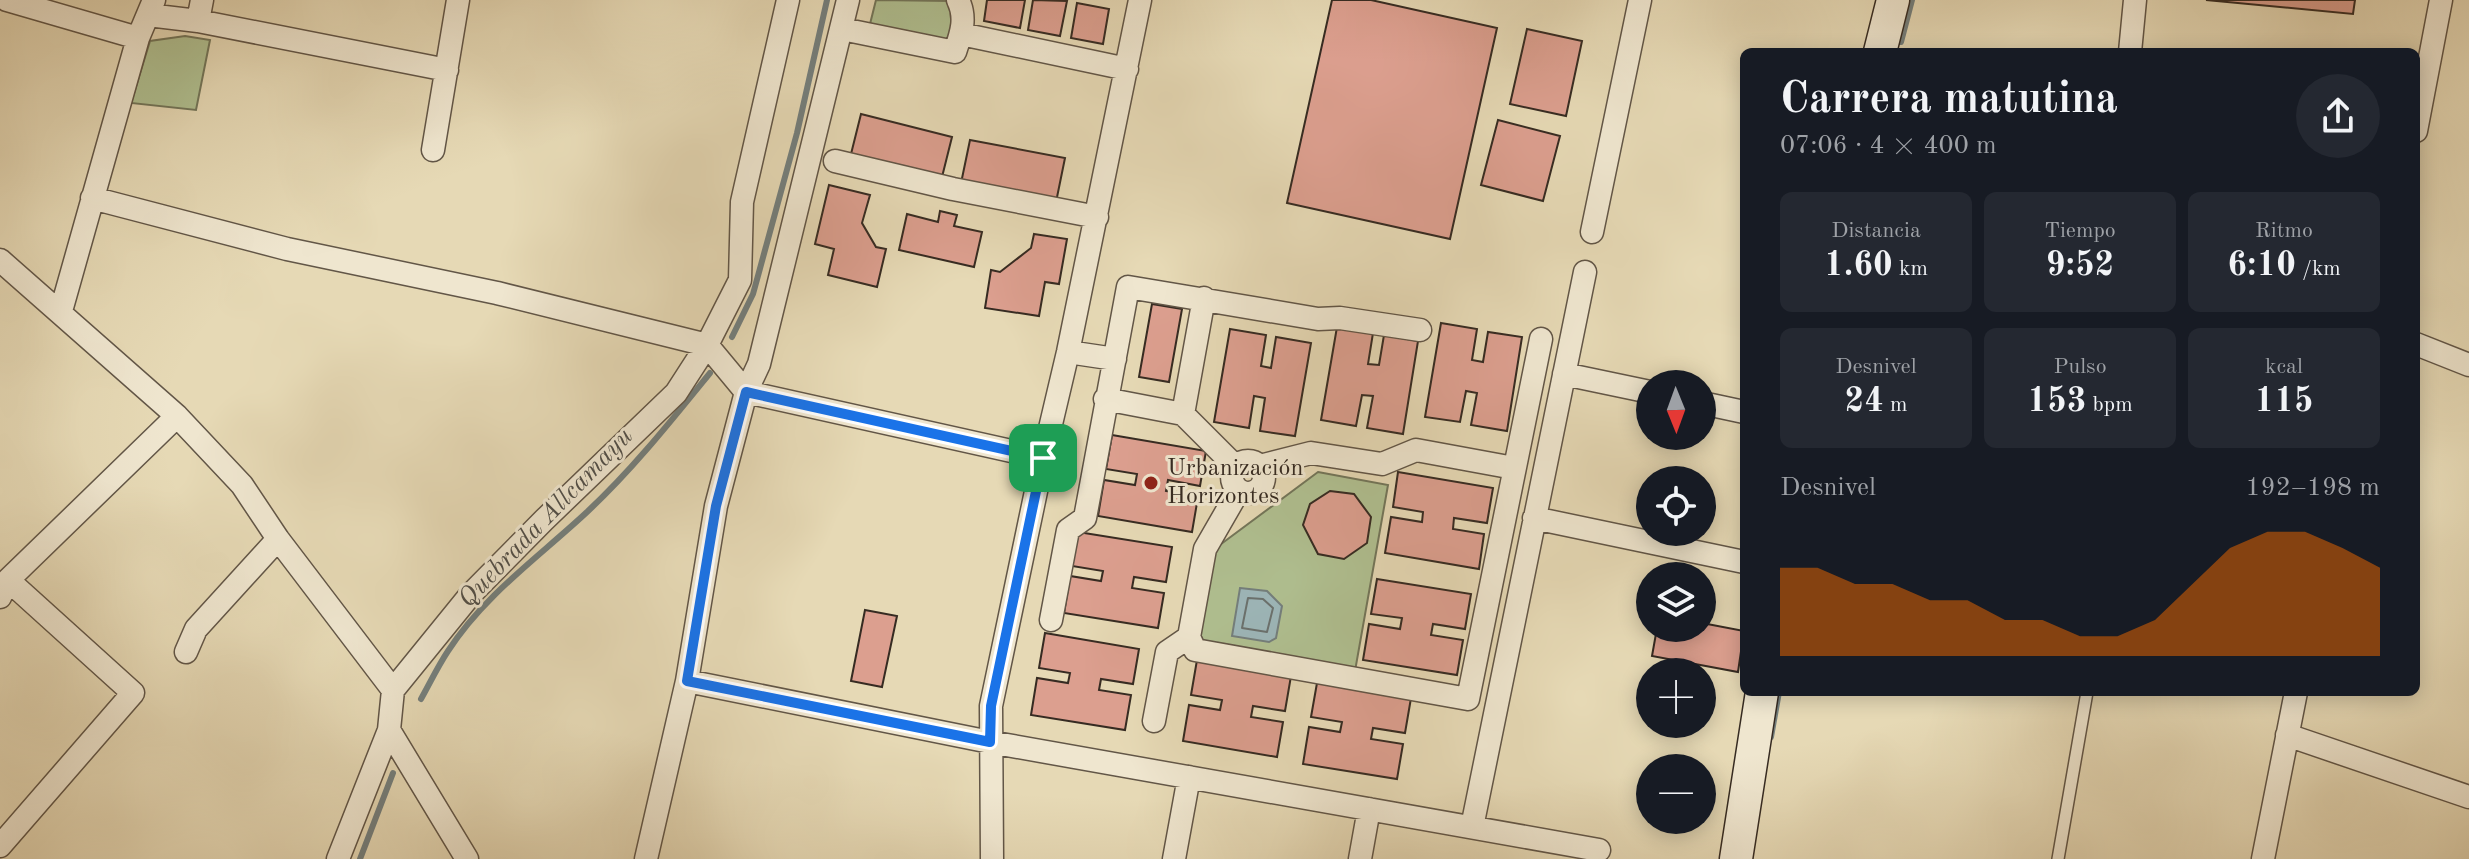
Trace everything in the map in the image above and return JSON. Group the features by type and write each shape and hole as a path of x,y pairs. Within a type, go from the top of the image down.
{"street":[{"path":"7,0 138,38"},
{"path":"433,150 458,0"},
{"path":"338,859 389,730 393,690 471,594 676,393 707,345 740,280 742,202 788,0"},
{"path":"646,859 687,681 716,506 746,392 759,364 848,0"},
{"path":"842,29 955,52 961,34 963,10 958,0"},
{"path":"992,859 991,706 1097,217 1140,0"},
{"path":"1592,232 1640,0"},
{"path":"1882,48 1893,0"},
{"path":"2130,48 2135,0"},
{"path":"2420,110 2441,0"},
{"path":"61,311 138,38 151,8 200,10 447,70"},
{"path":"961,34 1127,69"},
{"path":"835,161 967,192 1097,217"},
{"path":"92,198 287,249 497,293 707,345 746,392 1043,458"},
{"path":"0,260 177,416 242,485 278,539 393,690"},
{"path":"1472,827 1585,272"},
{"path":"1051,620 1068,530 1085,518 1128,287 1318,319 1340,318 1420,330"},
{"path":"1183,414 1204,298"},
{"path":"1239,490 1205,549 1189,637 1195,650 1468,699 1541,339"},
{"path":"2420,346 2469,365"},
{"path":"1068,352 1115,359"},
{"path":"1564,374 1636,389"},
{"path":"1105,399 1183,414 1236,467"},
{"path":"1716,406 1740,411"},
{"path":"0,846 133,693 4,589 177,416"},
{"path":"1260,466 1311,453 1382,464 1416,450 1514,468"},
{"path":"1250,461 1260,466 1265,481 1259,490 1249,494 1239,490 1233,482 1236,467 1250,461"},
{"path":"1534,518 1740,561"},
{"path":"186,652 196,629 278,539"},
{"path":"1154,721 1167,652 1189,637"},
{"path":"687,681 990,742 1472,827 1538,849 1599,850"},
{"path":"1736,859 1761,696"},
{"path":"2263,859 2295,696"},
{"path":"389,730 467,859"},
{"path":"2287,735 2469,797"},
{"path":"1174,859 1189,777"},
{"path":"1360,859 1369,809"}],"lane":[{"path":"2058,859 2086,696"}],"green space":[{"path":"876,0 950,1 957,17 949,41 869,28"},
{"path":"185,36 210,40 196,110 131,103 150,41"},
{"path":"1318,472 1388,485 1355,671 1197,640 1213,550"}],"water":[{"path":"1240,588 1267,591 1282,606 1276,638 1269,642 1232,636"}],"building":[{"path":"987,0 1025,0 1020,28 984,21"},
{"path":"1033,0 1067,1 1060,36 1028,30"},
{"path":"1332,0 1371,0 1497,28 1450,239 1287,203"},
{"path":"2206,0 2355,0 2353,14"},
{"path":"1077,3 1109,9 1103,44 1071,38"},
{"path":"1527,29 1582,41 1566,116 1510,104"},
{"path":"861,114 952,137 941,181 850,158"},
{"path":"1498,120 1560,136 1543,201 1481,185"},
{"path":"970,140 1065,158 1055,207 960,188"},
{"path":"829,185 870,195 862,223 876,247 886,249 877,287 828,275 834,249 815,244"},
{"path":"940,211 957,215 954,226 982,232 974,267 899,250 907,214 938,222"},
{"path":"1034,234 1067,239 1059,284 1045,282 1039,316 985,308 991,270 1000,272 1031,248"},
{"path":"1152,304 1182,309 1169,382 1139,377"},
{"path":"1441,323 1477,329 1472,360 1483,362 1488,332 1522,337 1507,431 1471,425 1477,393 1466,391 1460,422 1425,417"},
{"name":"Urbanización Horizontes","path":"1337,327 1373,333 1368,364 1379,365 1384,335 1418,341 1403,434 1367,428 1373,396 1362,395 1356,426 1321,420"},
{"name":"Urbanización Horizontes","path":"1230,329 1266,335 1261,366 1271,368 1276,337 1311,343 1295,436 1260,431 1265,398 1254,396 1249,428 1214,422"},
{"name":"Urbanización Horizontes","path":"1112,435 1206,451 1200,486 1168,480 1166,491 1198,497 1192,532 1098,516 1104,480 1135,485 1137,474 1106,469"},
{"path":"1398,472 1493,488 1487,523 1454,518 1453,529 1484,534 1479,569 1385,553 1391,517 1422,522 1423,512 1393,507"},
{"path":"1330,491 1354,494 1371,517 1367,543 1344,559 1318,554 1303,525 1310,504"},
{"name":"Urbanización Horizontes","path":"1078,532 1172,547 1166,582 1134,577 1132,588 1164,593 1158,628 1064,613 1070,576 1101,581 1103,571 1072,566"},
{"path":"1377,579 1471,594 1465,629 1433,624 1431,635 1463,640 1457,675 1363,660 1369,624 1400,629 1402,618 1371,614"},
{"path":"865,610 897,616 882,687 851,681"},
{"path":"1716,626 1740,630 1738,672 1716,668 1716,658 1652,656 1654,642 1716,642"},
{"path":"1045,633 1139,649 1133,684 1101,679 1099,690 1131,695 1125,730 1031,715 1037,678 1068,683 1070,673 1039,668"},
{"path":"1197,660 1291,676 1285,711 1253,706 1251,717 1283,722 1277,757 1183,741 1189,705 1220,710 1222,700 1191,695"},
{"path":"1317,683 1411,698 1405,733 1373,728 1371,739 1403,744 1397,779 1303,764 1309,727 1340,732 1342,722 1311,717"}],"waterway":[{"name":"Quebrada Allcamayu","path":"732,337 753,294 797,133 827,0"},
{"path":"1901,42 1912,0"},
{"name":"Quebrada Allcamayu","path":"421,699 448,651 478,612 604,496 710,373"},
{"path":"1771,737 1778,696"},
{"name":"Quebrada Allcamayu","path":"360,859 393,773"}],"place":[{"name":"Urbanización Horizontes","path":"1151,483"}],"route":[{"path":"746,392 1043,458 991,706 990,742 687,681 716,506 746,392"}]}
